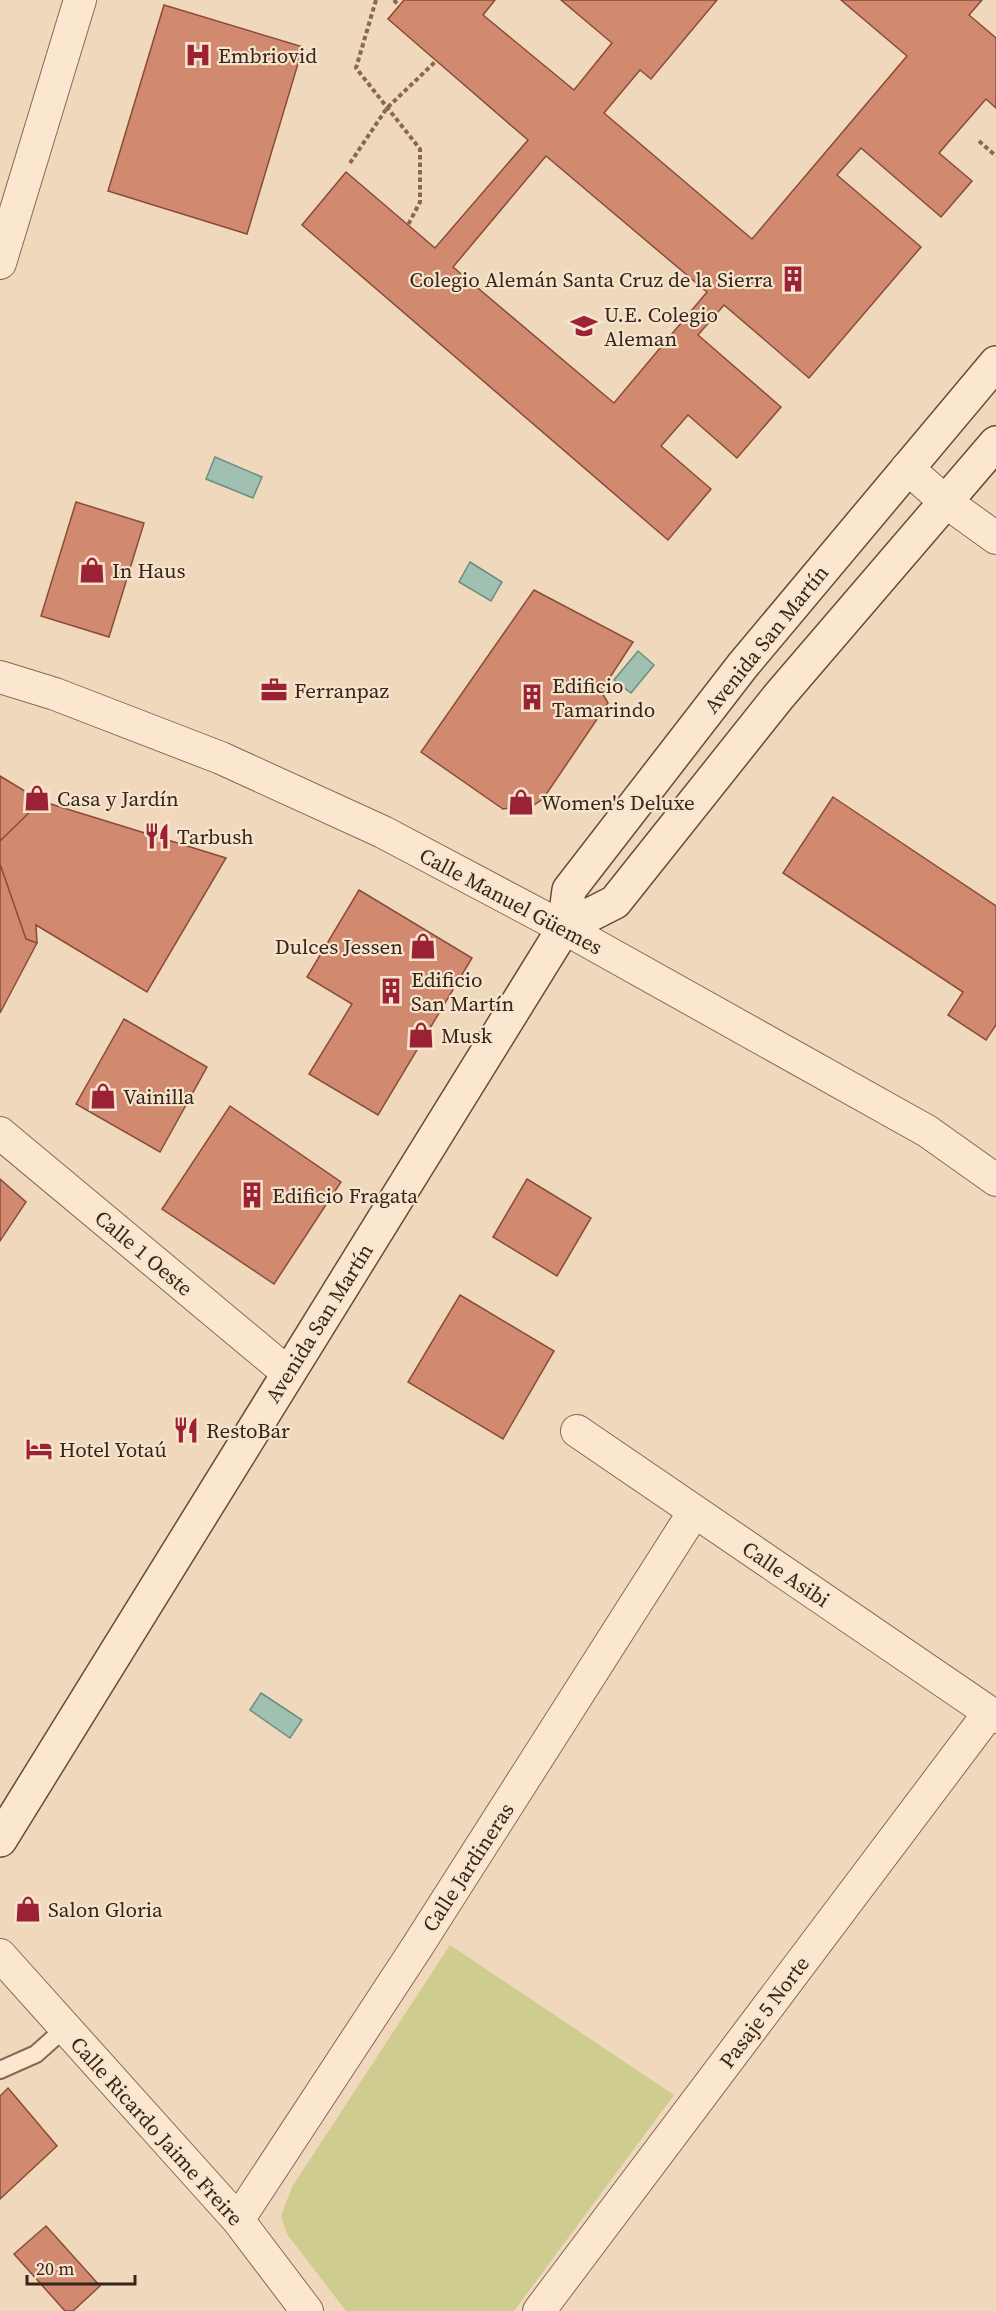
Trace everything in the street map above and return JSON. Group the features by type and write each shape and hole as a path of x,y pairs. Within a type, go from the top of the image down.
{"main road":[{"name":"Avenida San Martín","path":"0,1840 564,928 569,890 742,665 996,363"},
{"path":"564,928 615,902 779,696 996,443"}],"street":[{"path":"0,263 80,0"},
{"path":"907,468 946,502 996,538"},
{"name":"Calle Manuel Güemes","path":"0,677 55,694 221,758 383,832 564,928 927,1131 996,1180"},
{"name":"Calle 1 Oeste","path":"0,1133 288,1373"},
{"name":"Calle Asibi","path":"577,1431 993,1715"},
{"name":"Calle Jardineras","path":"238,2220 417,1947 694,1512"},
{"name":"Pasaje 5 Norte","path":"539,2311 993,1715"},
{"name":"Calle Ricardo Jaime Freire","path":"0,1955 238,2220 308,2311"}],"lane":[{"path":"0,2070 36,2054 65,2028"}],"path":[{"path":"376,0 356,68 420,149 420,202 408,225"},
{"path":"394,0 399,6"},
{"path":"350,163 387,108 436,61"},
{"path":"979,141 996,156"}],"shaded area":[{"path":"215,457 262,477 253,498 206,479"},
{"path":"470,562 502,582 491,601 459,582"},
{"path":"638,651 654,665 631,693 614,680"},
{"path":"261,1693 302,1720 290,1738 250,1710"},
{"path":"450,1945 674,2095 514,2311 346,2311 287,2234 281,2216 292,2187"}],"building":[{"name":"Colegio Alemán Santa Cruz de la Sierra","path":"404,0 495,0 483,15 574,90 612,43 561,0 717,0 651,79 640,70 604,113 752,239 907,56 841,0 982,0 969,15 996,38 996,108 986,99 939,153 972,181 941,217 861,148 837,175 921,247 809,378 724,305 698,335 781,407 737,458 688,415 661,446 711,489 668,540 302,225 346,172 435,248 528,140 388,19","holes":["546,156 707,292 614,403 453,267"]},
{"path":"164,5 303,47 247,234 108,191"},
{"name":"In Haus","path":"76,502 144,523 109,637 41,616"},
{"name":"Edificio Tamarindo","path":"534,590 633,642 601,691 608,703 543,799 534,805 503,809 421,752"},
{"path":"0,776 41,801 0,841"},
{"path":"833,797 996,906 996,1025 986,1040 948,1015 963,992 783,873"},
{"path":"41,801 226,858 147,992 36,925 37,943 26,939 0,864 0,841"},
{"path":"0,864 26,939 37,943 0,1013"},
{"name":"Edificio San Martín","path":"359,890 472,958 378,1115 309,1074 352,1004 307,977"},
{"path":"124,1019 207,1067 160,1152 76,1104"},
{"name":"Edificio Fragata","path":"230,1106 341,1182 274,1284 162,1209"},
{"path":"0,1179 26,1202 0,1241"},
{"path":"527,1179 591,1218 557,1276 493,1237"},
{"path":"460,1295 554,1351 503,1439 408,1382"},
{"path":"8,2088 57,2146 0,2199 0,2096"},
{"path":"46,2226 100,2286 73,2311 65,2311 14,2254"}],"place":[{"name":"Embriovid","path":"198,55"},
{"name":"Colegio Alemán Santa Cruz de la Sierra","path":"793,279"},
{"name":"U.E. Colegio Aleman","path":"584,326"},
{"name":"In Haus","path":"92,570"},
{"name":"Ferranpaz","path":"274,690"},
{"name":"Edificio Tamarindo","path":"532,697"},
{"name":"Casa y Jardín","path":"37,798"},
{"name":"Women's Deluxe","path":"521,802"},
{"name":"Tarbush","path":"157,836"},
{"name":"Dulces Jessen","path":"423,946"},
{"name":"Edificio San Martín","path":"391,991"},
{"name":"Musk","path":"421,1035"},
{"name":"Vainilla","path":"103,1096"},
{"name":"Edificio Fragata","path":"252,1195"},
{"name":"RestoBar","path":"186,1430"},
{"name":"Hotel Yotaú","path":"39,1449"},
{"name":"Salon Gloria","path":"28,1909"}]}
